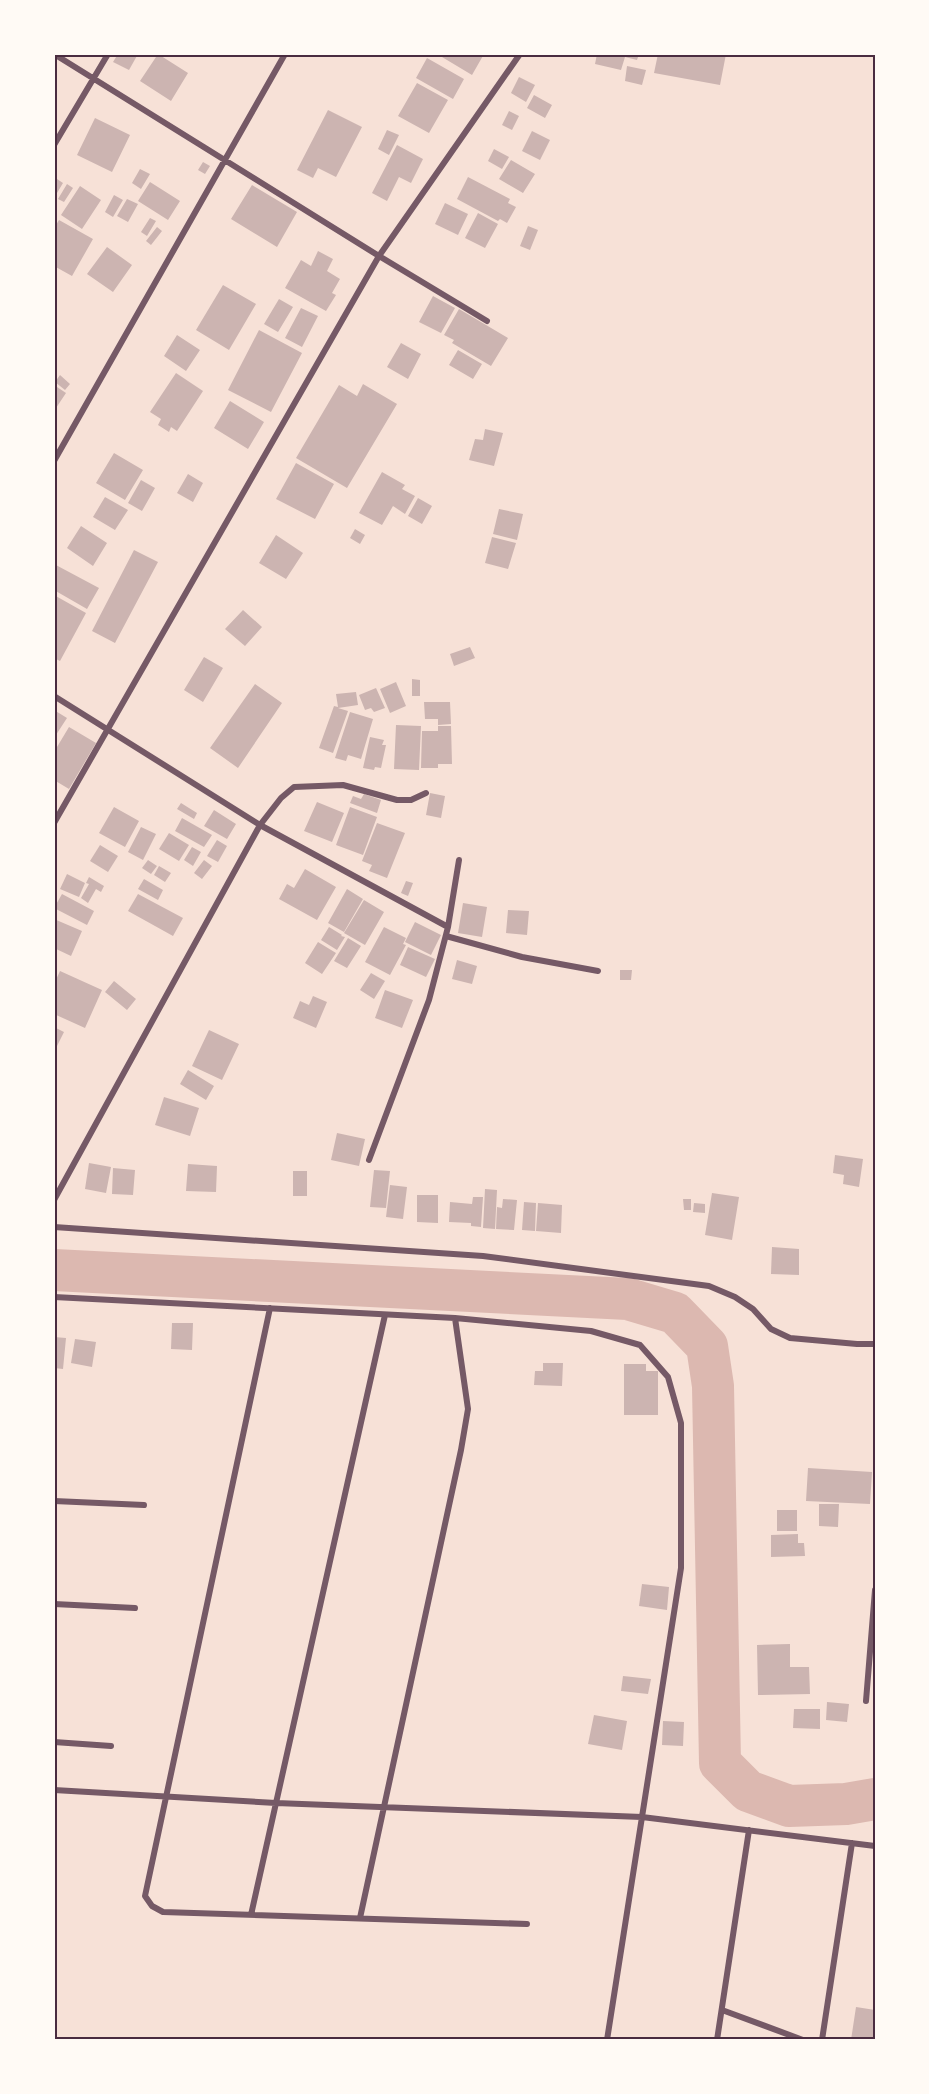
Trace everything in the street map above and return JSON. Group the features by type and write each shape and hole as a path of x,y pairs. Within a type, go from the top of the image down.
{"street":[{"path":"54,54 224,161 487,321"},
{"path":"54,145 108,54"},
{"path":"54,461 285,54"},
{"path":"54,823 379,256 520,54"},
{"path":"54,696 260,825 448,927"},
{"path":"54,1200 260,825 281,798 294,787 343,785 397,800 411,800 426,793"},
{"path":"369,1160 429,1000 448,927 459,860"},
{"path":"446,936 522,957 598,971"},
{"path":"54,1227 483,1256 709,1286 735,1297 753,1309 771,1329 790,1338 875,1344"},
{"path":"54,1297 456,1318 591,1331 640,1345 668,1377 681,1423 681,1568 607,2040"},
{"path":"270,1308 145,1896 152,1906 163,1912 527,1924"},
{"path":"251,1915 385,1315"},
{"path":"360,1918 468,1409 456,1318"},
{"path":"54,1502 144,1505"},
{"path":"866,1701 875,1590"},
{"path":"54,1604 135,1608"},
{"path":"54,1742 111,1746"},
{"path":"54,1790 276,1803 642,1817 875,1846"},
{"path":"717,2040 749,1830"},
{"path":"822,2040 852,1843"},
{"path":"722,2010 803,2040"}],"building":[{"path":"118,54 138,54 129,70 113,62"},
{"path":"158,54 188,73 171,101 140,81"},
{"path":"437,54 484,54 472,75"},
{"path":"597,54 639,54 637,60 625,57 621,70 595,64"},
{"path":"658,54 726,54 720,85 654,73"},
{"path":"427,58 464,79 453,99 416,78"},
{"path":"627,66 646,70 642,85 625,81"},
{"path":"519,77 535,85 526,102 511,93"},
{"path":"417,83 448,100 429,133 398,116"},
{"path":"534,95 552,105 545,118 527,108"},
{"path":"328,110 362,127 336,177 318,168 313,178 297,170"},
{"path":"509,111 519,116 512,130 502,125"},
{"path":"95,118 130,135 112,172 77,155"},
{"path":"387,130 399,135 389,155 378,149"},
{"path":"532,131 550,140 540,160 522,151"},
{"path":"397,145 423,159 411,183 399,177 387,201 372,193"},
{"path":"494,149 509,157 502,169 488,161"},
{"path":"511,160 535,174 523,193 499,179"},
{"path":"203,162 210,166 205,174 198,170"},
{"path":"140,169 150,174 141,189 132,183"},
{"path":"54,177 63,183 54,198"},
{"path":"468,177 510,199 508,203 516,207 507,223 500,219 498,221 457,199"},
{"path":"150,182 180,201 168,220 138,201"},
{"path":"67,184 73,188 64,202 58,199"},
{"path":"252,185 297,212 277,247 231,219"},
{"path":"80,186 101,200 82,229 61,215"},
{"path":"114,195 123,200 113,217 105,212"},
{"path":"127,199 138,204 128,222 117,216"},
{"path":"445,203 468,214 458,235 435,224"},
{"path":"478,213 498,224 485,248 465,238"},
{"path":"150,218 156,221 147,236 141,232"},
{"path":"59,220 93,239 72,276 54,266 54,225"},
{"path":"528,226 538,230 530,250 520,246"},
{"path":"157,227 162,231 151,245 146,241"},
{"path":"107,247 132,265 113,292 87,274"},
{"path":"318,251 333,259 327,271 340,279 332,293 336,295 326,311 285,288 301,260 311,266"},
{"path":"223,285 256,304 229,350 196,330"},
{"path":"433,296 455,308 441,333 419,322"},
{"path":"279,299 293,307 278,332 264,324"},
{"path":"301,308 318,316 302,347 285,338"},
{"path":"459,309 508,338 491,366 452,343 454,340 444,335"},
{"path":"259,330 302,353 271,412 228,390"},
{"path":"177,335 200,350 186,371 164,356"},
{"path":"401,343 421,354 408,379 387,367"},
{"path":"458,350 482,364 473,379 449,365"},
{"path":"176,373 203,391 177,431 171,427 169,432 158,425 161,419 150,412"},
{"path":"60,375 70,384 65,390 55,382"},
{"path":"363,384 397,404 347,488 296,458 339,385 357,396"},
{"path":"54,385 66,393 54,411"},
{"path":"230,401 264,422 248,449 214,428"},
{"path":"485,429 503,433 494,466 469,460 475,439 483,440"},
{"path":"114,453 143,470 125,500 96,483"},
{"path":"296,463 334,484 315,519 276,499"},
{"path":"382,472 405,485 402,489 415,496 405,514 393,506 382,525 359,513"},
{"path":"188,474 203,483 193,502 177,493"},
{"path":"141,480 155,488 142,511 128,503"},
{"path":"105,497 128,510 115,530 93,517"},
{"path":"418,498 432,506 422,524 408,516"},
{"path":"499,509 523,514 517,540 493,534"},
{"path":"81,526 107,543 93,566 67,548"},
{"path":"355,529 365,535 360,544 350,538"},
{"path":"276,535 303,553 286,579 259,563"},
{"path":"492,537 516,543 508,569 485,563"},
{"path":"134,550 158,562 115,643 92,631"},
{"path":"54,564 99,588 87,609 54,590"},
{"path":"54,595 86,613 60,661 54,658"},
{"path":"243,610 262,627 245,646 225,629"},
{"path":"470,647 475,658 454,666 450,654"},
{"path":"204,657 223,668 203,702 184,690"},
{"path":"412,679 420,680 420,696 412,696"},
{"path":"396,682 406,706 390,713 380,689"},
{"path":"255,684 282,703 238,768 210,748"},
{"path":"376,688 385,708 374,712 371,708 365,710 359,695"},
{"path":"356,692 358,705 338,708 348,711 333,753 319,748 334,706 338,707 336,694"},
{"path":"424,702 450,702 451,724 438,725 438,719 425,719"},
{"path":"54,710 67,718 54,738"},
{"path":"350,712 373,719 361,759 348,755 346,761 335,758"},
{"path":"396,725 421,726 419,770 394,769"},
{"path":"438,726 451,726 452,764 438,764 438,768 421,768 422,731 438,731"},
{"path":"69,727 96,743 69,789 54,780 54,752"},
{"path":"370,737 384,740 382,745 386,745 381,768 375,767 374,770 363,768"},
{"path":"430,793 445,796 441,818 426,815"},
{"path":"364,794 381,800 377,813 350,803 353,796 361,799"},
{"path":"317,802 344,813 332,842 304,831"},
{"path":"181,803 197,813 194,819 177,809"},
{"path":"114,807 139,821 125,847 99,833"},
{"path":"350,807 377,817 363,855 336,845"},
{"path":"214,810 236,824 227,839 204,826"},
{"path":"182,818 212,835 204,847 175,831"},
{"path":"377,823 405,833 387,878 369,871 372,865 362,861"},
{"path":"141,827 156,834 143,860 128,852"},
{"path":"169,833 189,845 179,861 159,849"},
{"path":"217,840 227,846 218,862 207,856"},
{"path":"100,845 118,856 108,872 90,861"},
{"path":"192,847 201,852 193,866 184,860"},
{"path":"148,860 157,866 151,874 142,868"},
{"path":"204,860 212,866 202,879 194,873"},
{"path":"159,866 171,873 165,882 154,875"},
{"path":"305,869 336,887 317,920 279,899 287,884 294,888"},
{"path":"67,874 85,883 79,897 60,889"},
{"path":"89,877 104,886 101,892 96,889 88,903 81,898 89,884 86,883"},
{"path":"144,879 163,890 158,900 138,889"},
{"path":"406,881 413,883 408,896 401,893"},
{"path":"347,889 363,899 344,932 328,923"},
{"path":"62,894 94,911 87,925 54,908"},
{"path":"138,894 183,918 173,936 128,911"},
{"path":"364,900 384,912 365,945 344,933"},
{"path":"463,903 487,907 482,937 458,933"},
{"path":"508,910 529,911 527,935 506,933"},
{"path":"54,919 82,931 71,956 54,948"},
{"path":"415,922 441,935 431,955 405,942"},
{"path":"329,927 345,937 337,950 321,940"},
{"path":"384,927 406,938 403,944 406,945 390,975 365,962"},
{"path":"348,938 361,946 347,968 334,961"},
{"path":"318,942 336,953 322,974 305,963"},
{"path":"408,947 435,959 426,977 400,965"},
{"path":"457,960 477,966 472,984 452,979"},
{"path":"620,970 632,970 631,980 620,980"},
{"path":"60,971 102,990 85,1028 54,1014 54,984"},
{"path":"371,973 385,981 374,999 360,990"},
{"path":"114,981 136,999 127,1010 105,992"},
{"path":"385,990 413,1000 402,1028 375,1018"},
{"path":"313,996 327,1002 316,1028 293,1018 300,1001 309,1005"},
{"path":"54,1027 64,1032 54,1052"},
{"path":"209,1030 239,1044 222,1080 192,1066"},
{"path":"188,1070 214,1086 206,1100 180,1084"},
{"path":"164,1097 199,1108 190,1136 155,1125"},
{"path":"337,1133 365,1139 359,1166 331,1160"},
{"path":"835,1155 863,1159 859,1187 843,1184 844,1175 833,1173"},
{"path":"89,1163 111,1167 106,1193 85,1189"},
{"path":"188,1164 217,1166 216,1192 186,1191"},
{"path":"113,1168 135,1170 133,1195 112,1194"},
{"path":"374,1170 390,1171 386,1208 370,1207"},
{"path":"293,1171 307,1171 307,1196 293,1196"},
{"path":"390,1185 407,1187 403,1219 386,1217"},
{"path":"485,1189 497,1190 495,1229 483,1228"},
{"path":"712,1193 739,1197 732,1240 705,1235"},
{"path":"417,1195 438,1195 438,1223 417,1222"},
{"path":"473,1197 483,1197 481,1227 471,1226 471,1223 449,1222 450,1202 472,1204"},
{"path":"503,1199 517,1200 514,1230 496,1229 497,1207 502,1208"},
{"path":"683,1199 691,1199 691,1210 684,1210"},
{"path":"524,1202 536,1203 535,1231 522,1230"},
{"path":"538,1203 562,1205 561,1233 536,1231"},
{"path":"694,1203 705,1204 705,1213 693,1212"},
{"path":"772,1247 799,1249 799,1275 771,1274"},
{"path":"172,1323 193,1323 192,1350 171,1349"},
{"path":"54,1337 66,1338 63,1369 54,1368"},
{"path":"75,1339 96,1342 92,1367 71,1363"},
{"path":"543,1363 563,1363 562,1386 534,1385 535,1371 543,1371"},
{"path":"624,1364 646,1364 646,1371 658,1371 658,1415 624,1415"},
{"path":"808,1468 872,1472 870,1504 806,1501"},
{"path":"819,1504 839,1504 838,1527 819,1526"},
{"path":"777,1510 797,1510 797,1531 777,1531"},
{"path":"798,1534 798,1543 804,1543 805,1556 771,1557 771,1535"},
{"path":"642,1584 669,1587 667,1610 639,1606"},
{"path":"790,1644 790,1667 809,1667 810,1694 758,1695 757,1645"},
{"path":"623,1676 651,1679 648,1694 621,1691"},
{"path":"827,1702 849,1704 847,1722 826,1720"},
{"path":"794,1709 820,1709 820,1729 793,1728"},
{"path":"594,1715 627,1721 622,1750 588,1744"},
{"path":"663,1721 684,1722 683,1746 662,1745"},
{"path":"856,2007 875,2010 875,2040 851,2040"}],"waterway":[{"path":"54,1270 628,1299 675,1313 707,1346 713,1386 720,1763 748,1791 789,1806 846,1804 875,1799"}]}
